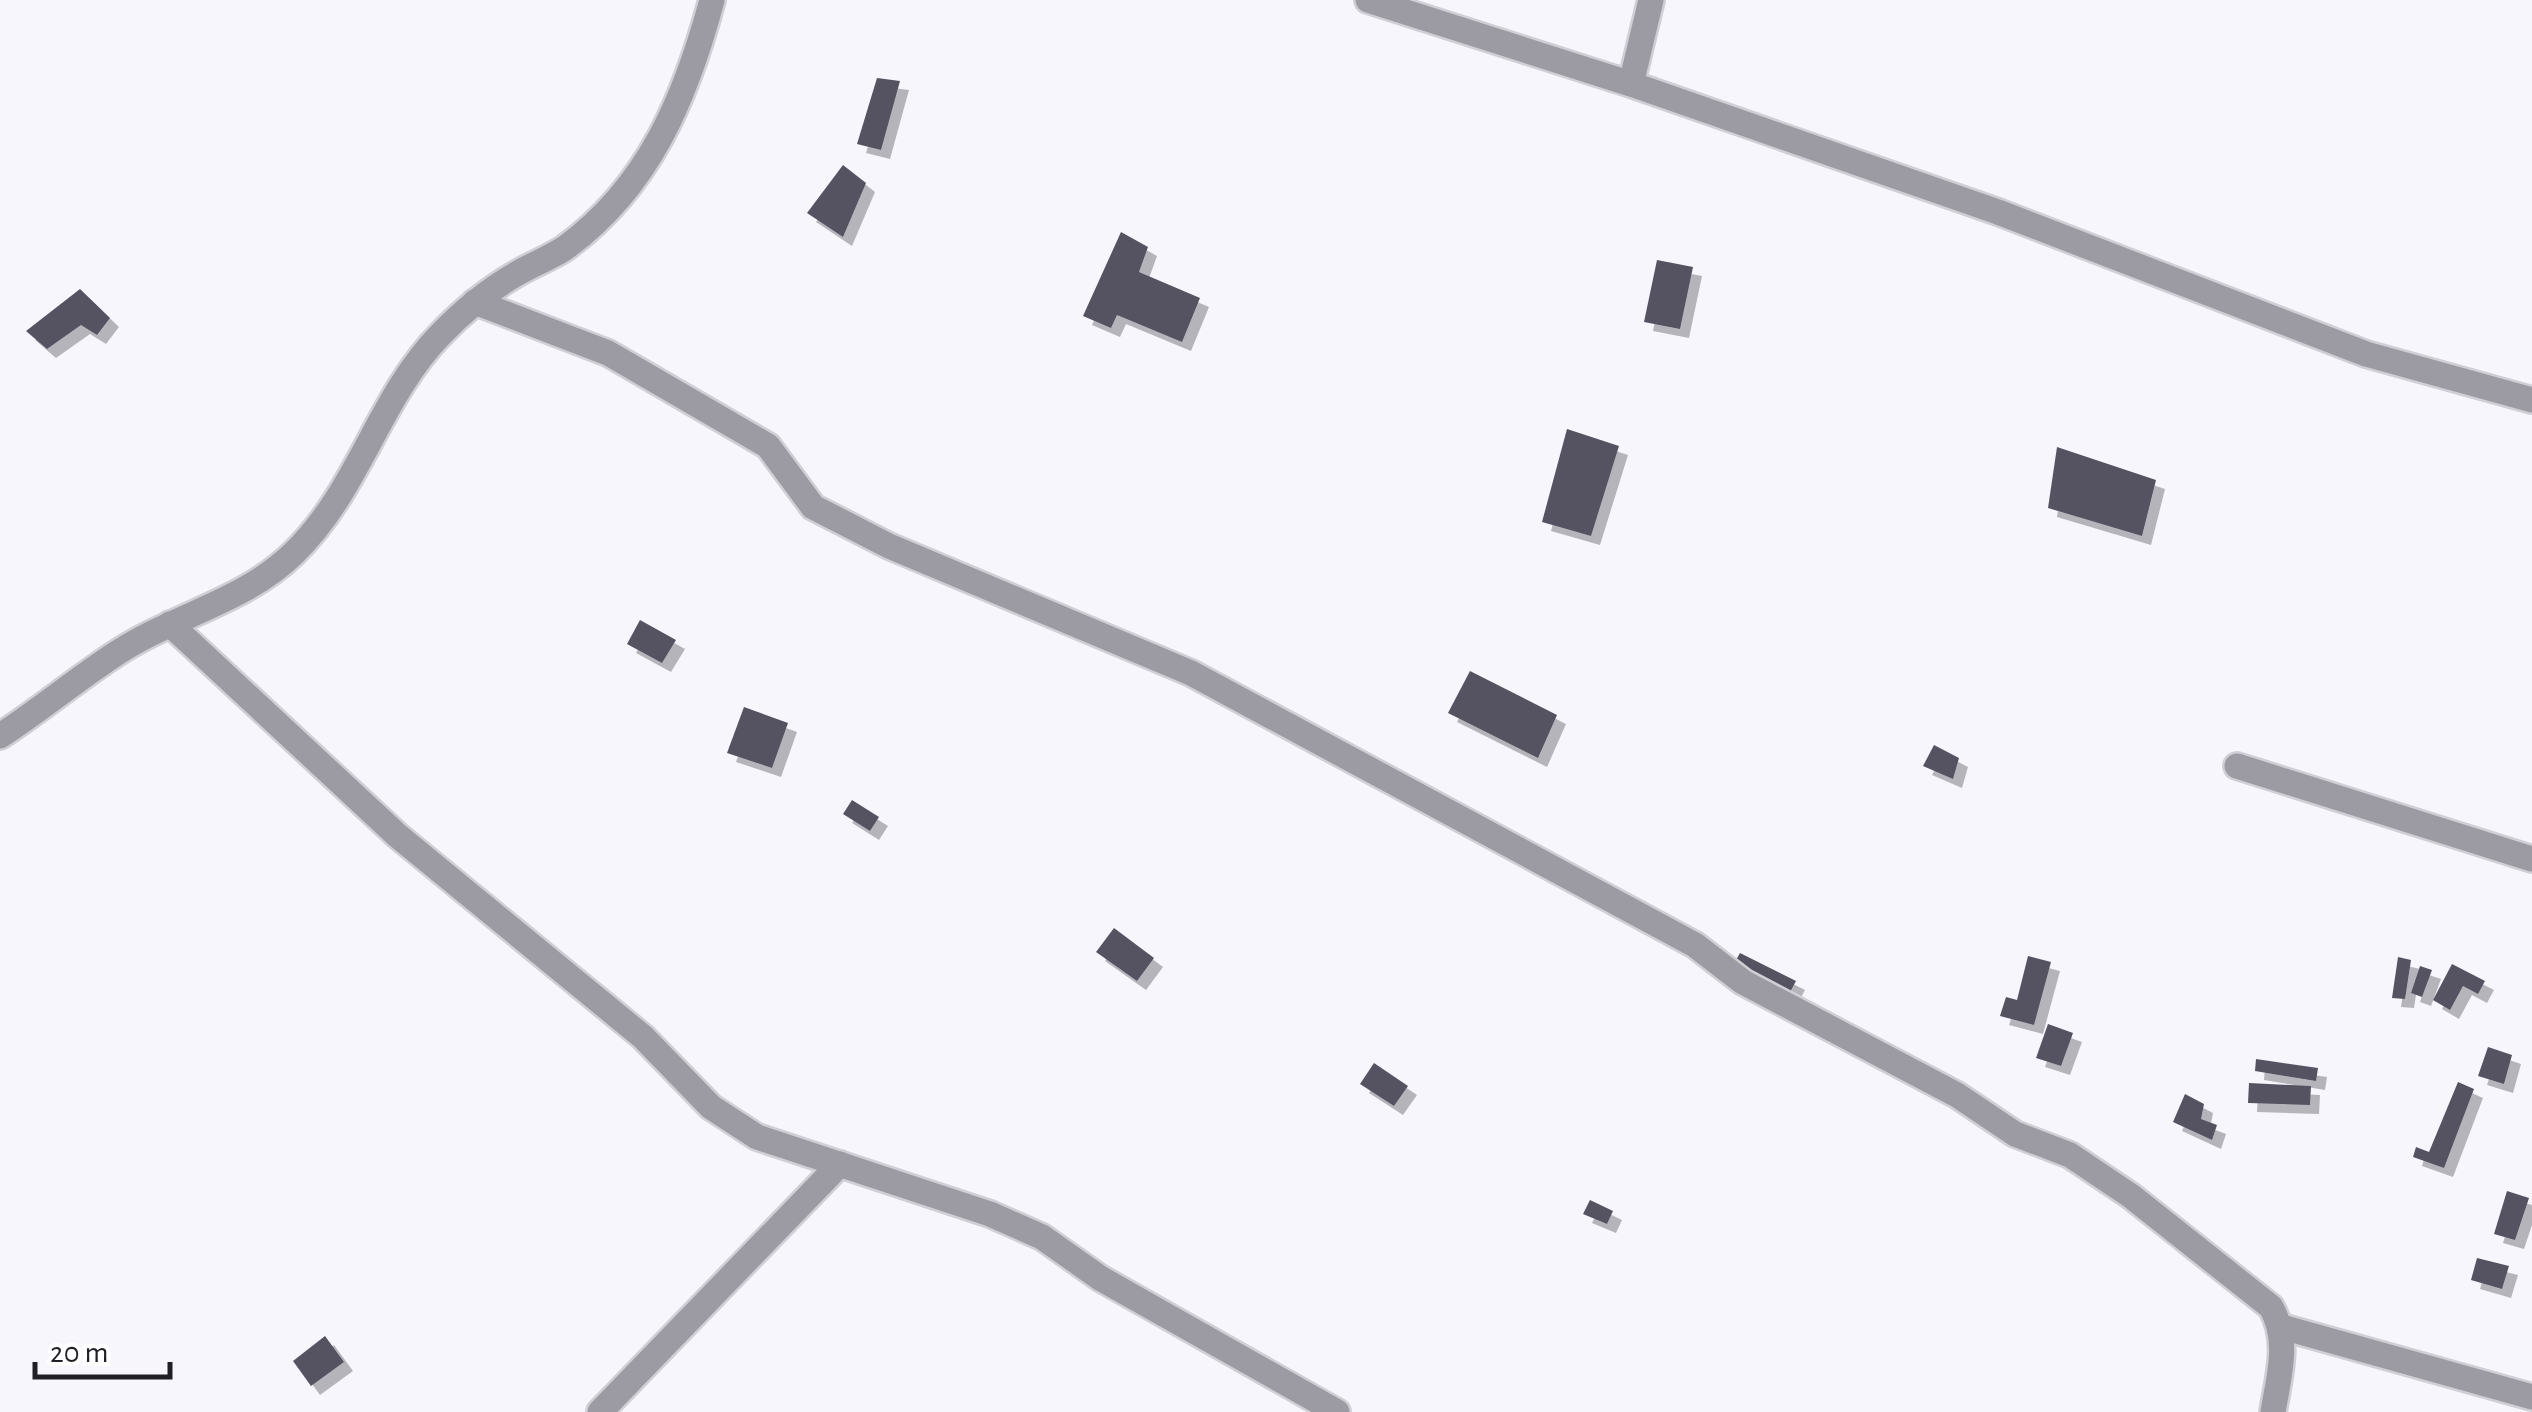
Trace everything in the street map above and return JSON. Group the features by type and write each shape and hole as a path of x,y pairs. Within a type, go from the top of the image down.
{"street":[{"path":"0,736 118,652 170,624 228,600 294,553 351,480 410,374 438,336 475,302 561,251 595,224 630,186 669,127 695,62 712,0"},
{"path":"1368,0 1631,84 1998,212 2366,354 2532,400"},
{"path":"1631,84 1651,0"},
{"path":"475,302 608,353 768,446 813,507 889,546 1190,673 1695,945 1742,982 1957,1095 2015,1134 2070,1155 2131,1196 2271,1307 2282,1327 2273,1412"},
{"path":"170,624 398,836 644,1038 710,1107 757,1137 990,1214 1042,1237 1100,1278 1337,1412"},
{"path":"2236,766 2532,859"},
{"path":"600,1412 840,1164"},
{"path":"2282,1327 2532,1397"}],"building":[{"path":"877,78 900,81 881,150 857,144"},
{"path":"843,165 866,183 843,237 807,213"},
{"path":"1121,232 1148,247 1139,272 1200,298 1182,342 1117,315 1111,328 1083,316"},
{"path":"1657,260 1693,267 1680,329 1644,322"},
{"path":"80,289 110,318 97,335 81,325 47,349 26,331"},
{"path":"1567,429 1619,446 1591,536 1542,522"},
{"path":"2057,447 2156,480 2142,536 2048,508"},
{"path":"640,620 676,640 662,663 627,644"},
{"path":"1470,671 1557,715 1538,758 1448,713"},
{"path":"744,707 788,723 772,768 727,753"},
{"path":"1934,745 1959,758 1953,779 1923,766"},
{"path":"852,800 879,817 870,831 843,814"},
{"path":"1114,928 1154,958 1137,981 1096,952"},
{"path":"1740,953 1796,981 1789,994 1732,967"},
{"path":"2028,956 2051,962 2034,1025 2000,1016 2006,997 2017,1000"},
{"path":"2398,957 2411,960 2405,999 2392,998"},
{"path":"2452,964 2485,981 2478,994 2463,986 2450,1010 2433,1000"},
{"path":"2420,966 2432,970 2422,997 2411,993"},
{"path":"2048,1024 2073,1033 2061,1066 2036,1058"},
{"path":"2488,1047 2512,1055 2504,1084 2478,1076"},
{"path":"2256,1059 2318,1068 2316,1081 2255,1071"},
{"path":"1374,1063 1408,1086 1394,1106 1360,1084"},
{"path":"2458,1082 2474,1089 2444,1168 2413,1157 2416,1147 2429,1152"},
{"path":"2249,1083 2311,1086 2310,1105 2248,1103"},
{"path":"2185,1094 2204,1104 2201,1119 2217,1125 2212,1140 2173,1122"},
{"path":"2507,1191 2529,1198 2515,1240 2494,1234"},
{"path":"1590,1200 1613,1211 1607,1224 1583,1214"},
{"path":"2477,1258 2509,1266 2502,1289 2471,1280"},
{"path":"325,1336 344,1362 311,1386 293,1361"}]}
